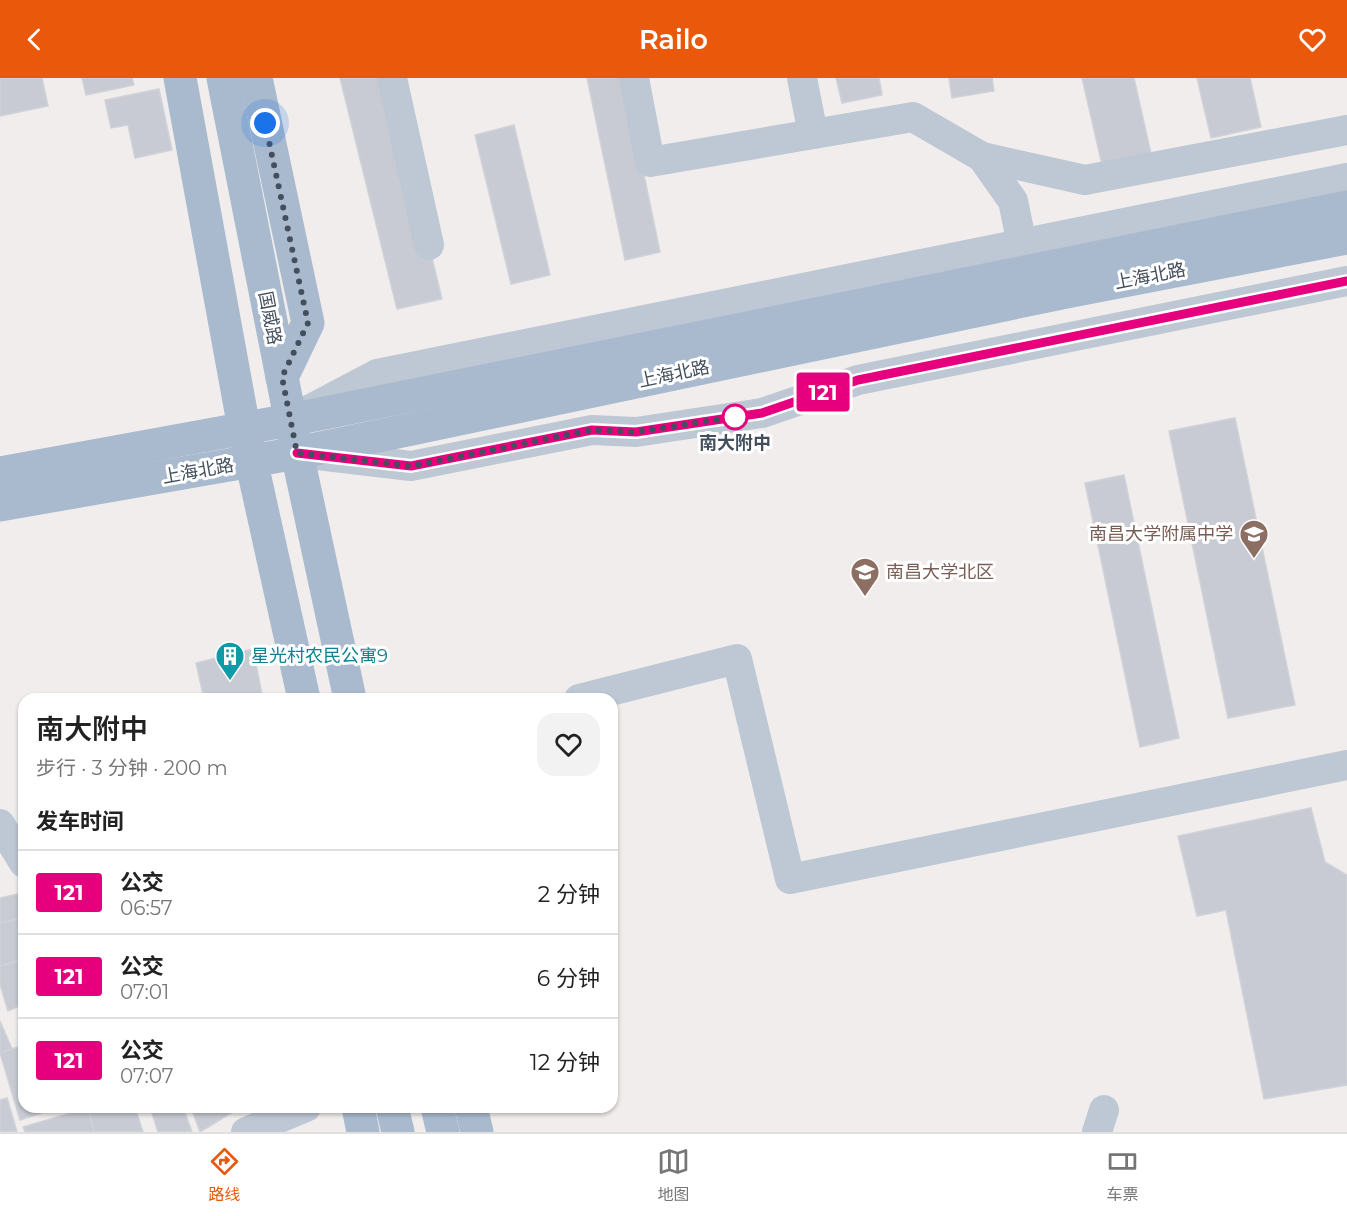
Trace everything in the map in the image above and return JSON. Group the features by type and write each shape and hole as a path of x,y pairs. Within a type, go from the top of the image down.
{"main road":[{"path":"158,78 212,333 236,385"},
{"path":"180,78 244,428 303,693"},
{"name":"国威路","path":"223,78 290,420 349,693"},
{"path":"256,78 308,323 282,377"},
{"name":"上海北路","path":"0,472 290,420 1025,258 1347,207"},
{"name":"上海北路","path":"0,505 297,453 1071,291 1347,238"},
{"path":"359,1113 363,1132"},
{"path":"394,1113 398,1132"},
{"path":"438,1113 442,1132"},
{"path":"472,1113 477,1132"}],"street":[{"path":"392,78 429,245"},
{"path":"634,78 650,162 913,117 982,157 1085,180 1347,130"},
{"path":"802,78 813,134"},
{"path":"982,157 1013,201 1025,258 1347,178"},
{"path":"297,453 411,466 592,430 636,432 762,413 858,380 1347,281"},
{"path":"603,693 737,659 790,879 1347,765"},
{"path":"0,824 18,853"},
{"path":"246,1132 283,1113"}],"building":[{"path":"0,78 42,78 48,106 0,116"},
{"path":"82,78 132,78 134,85 86,95"},
{"path":"340,78 388,78 442,299 397,309"},
{"path":"587,78 624,78 660,252 625,260"},
{"path":"836,78 879,78 882,95 842,103"},
{"path":"949,78 992,78 994,91 952,98"},
{"path":"1082,78 1134,78 1152,158 1103,169"},
{"path":"1197,78 1250,78 1261,127 1211,138"},
{"path":"159,89 172,150 135,158 128,125 111,128 105,100"},
{"path":"514,125 550,275 511,284 475,135"},
{"path":"1235,418 1295,705 1228,718 1169,431"},
{"path":"1124,475 1179,738 1140,747 1085,483"},
{"name":"星光村农民公寓9","path":"253,649 262,693 203,693 196,663"},
{"path":"1311,808 1325,862 1347,875 1347,1085 1264,1099 1226,910 1197,916 1178,836"},
{"path":"18,894 18,919 0,923 0,898"},
{"path":"18,919 18,961 0,966 0,923"},
{"path":"18,961 18,1007 8,1011 0,984 0,966"},
{"path":"0,1021 12,1049 0,1053"},
{"path":"18,1047 18,1113 41,1113 20,1120 0,1053"},
{"path":"7,1098 17,1132 0,1132 0,1100"},
{"path":"71,1113 89,1113 94,1132 25,1132 23,1127"},
{"path":"89,1113 137,1113 143,1132 94,1132"},
{"path":"152,1113 185,1113 192,1132 158,1132"},
{"path":"193,1113 231,1113 200,1132"}],"bus line":[{"name":"121","path":"297,453 411,466 592,430 636,432 762,413 858,380 1347,281"}],"place":[{"name":"南大附中","path":"735,417"},
{"name":"南昌大学附属中学","path":"1254,560"},
{"name":"南昌大学北区","path":"865,598"},
{"name":"星光村农民公寓9","path":"230,682"}],"route":[{"path":"265,123 308,323 282,377 297,453 411,466 592,430 636,432 741,416 735,417"}]}
